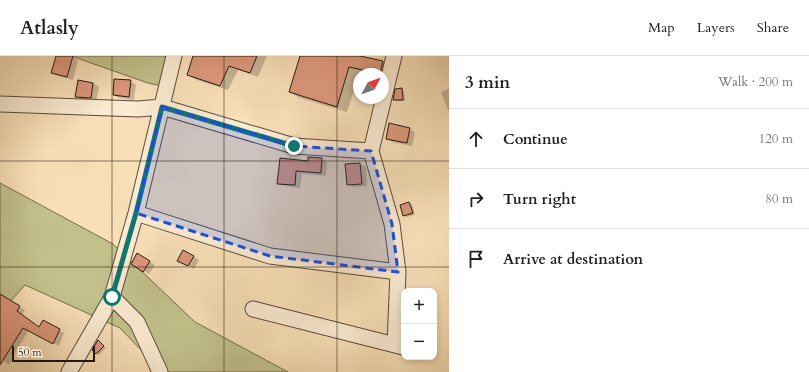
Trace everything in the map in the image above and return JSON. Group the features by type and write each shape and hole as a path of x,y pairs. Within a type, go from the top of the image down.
{"street":[{"path":"69,372 112,297 136,213 174,56"},
{"path":"253,309 399,346 398,272 392,224 371,151 394,56"},
{"path":"0,104 138,109 162,107 294,146 371,151"},
{"path":"136,213 270,256 398,272"},
{"path":"112,297 137,322 160,372"}],"highlighted area":[{"path":"162,107 294,146 371,151 392,224 398,272 270,256 136,213"}],"shaded area":[{"path":"71,56 179,56 172,88 148,83"},
{"path":"0,183 113,244 195,322 288,372 162,372 120,328 25,285 0,313"}],"building":[{"path":"56,56 73,56 67,77 51,73"},
{"path":"193,56 257,56 250,73 229,66 220,86 187,75"},
{"path":"300,56 360,56 383,61 381,68 349,67 337,107 289,92"},
{"path":"114,79 131,80 129,97 113,95"},
{"path":"78,80 93,83 91,98 75,97"},
{"path":"402,88 403,100 393,100 395,89"},
{"path":"389,123 410,128 407,143 386,139"},
{"path":"308,157 322,158 321,173 296,171 295,185 277,184 280,158 308,161"},
{"path":"360,163 362,184 347,185 345,164"},
{"path":"409,202 413,213 403,216 400,205"},
{"path":"183,250 194,256 188,266 177,261"},
{"path":"137,253 150,261 143,272 131,264"},
{"path":"0,294 20,306 17,311 39,327 43,320 60,329 53,344 23,328 0,365"},
{"path":"98,340 104,346 96,354 92,350"}],"route":[{"path":"112,297 136,213 162,107 294,146"}]}
